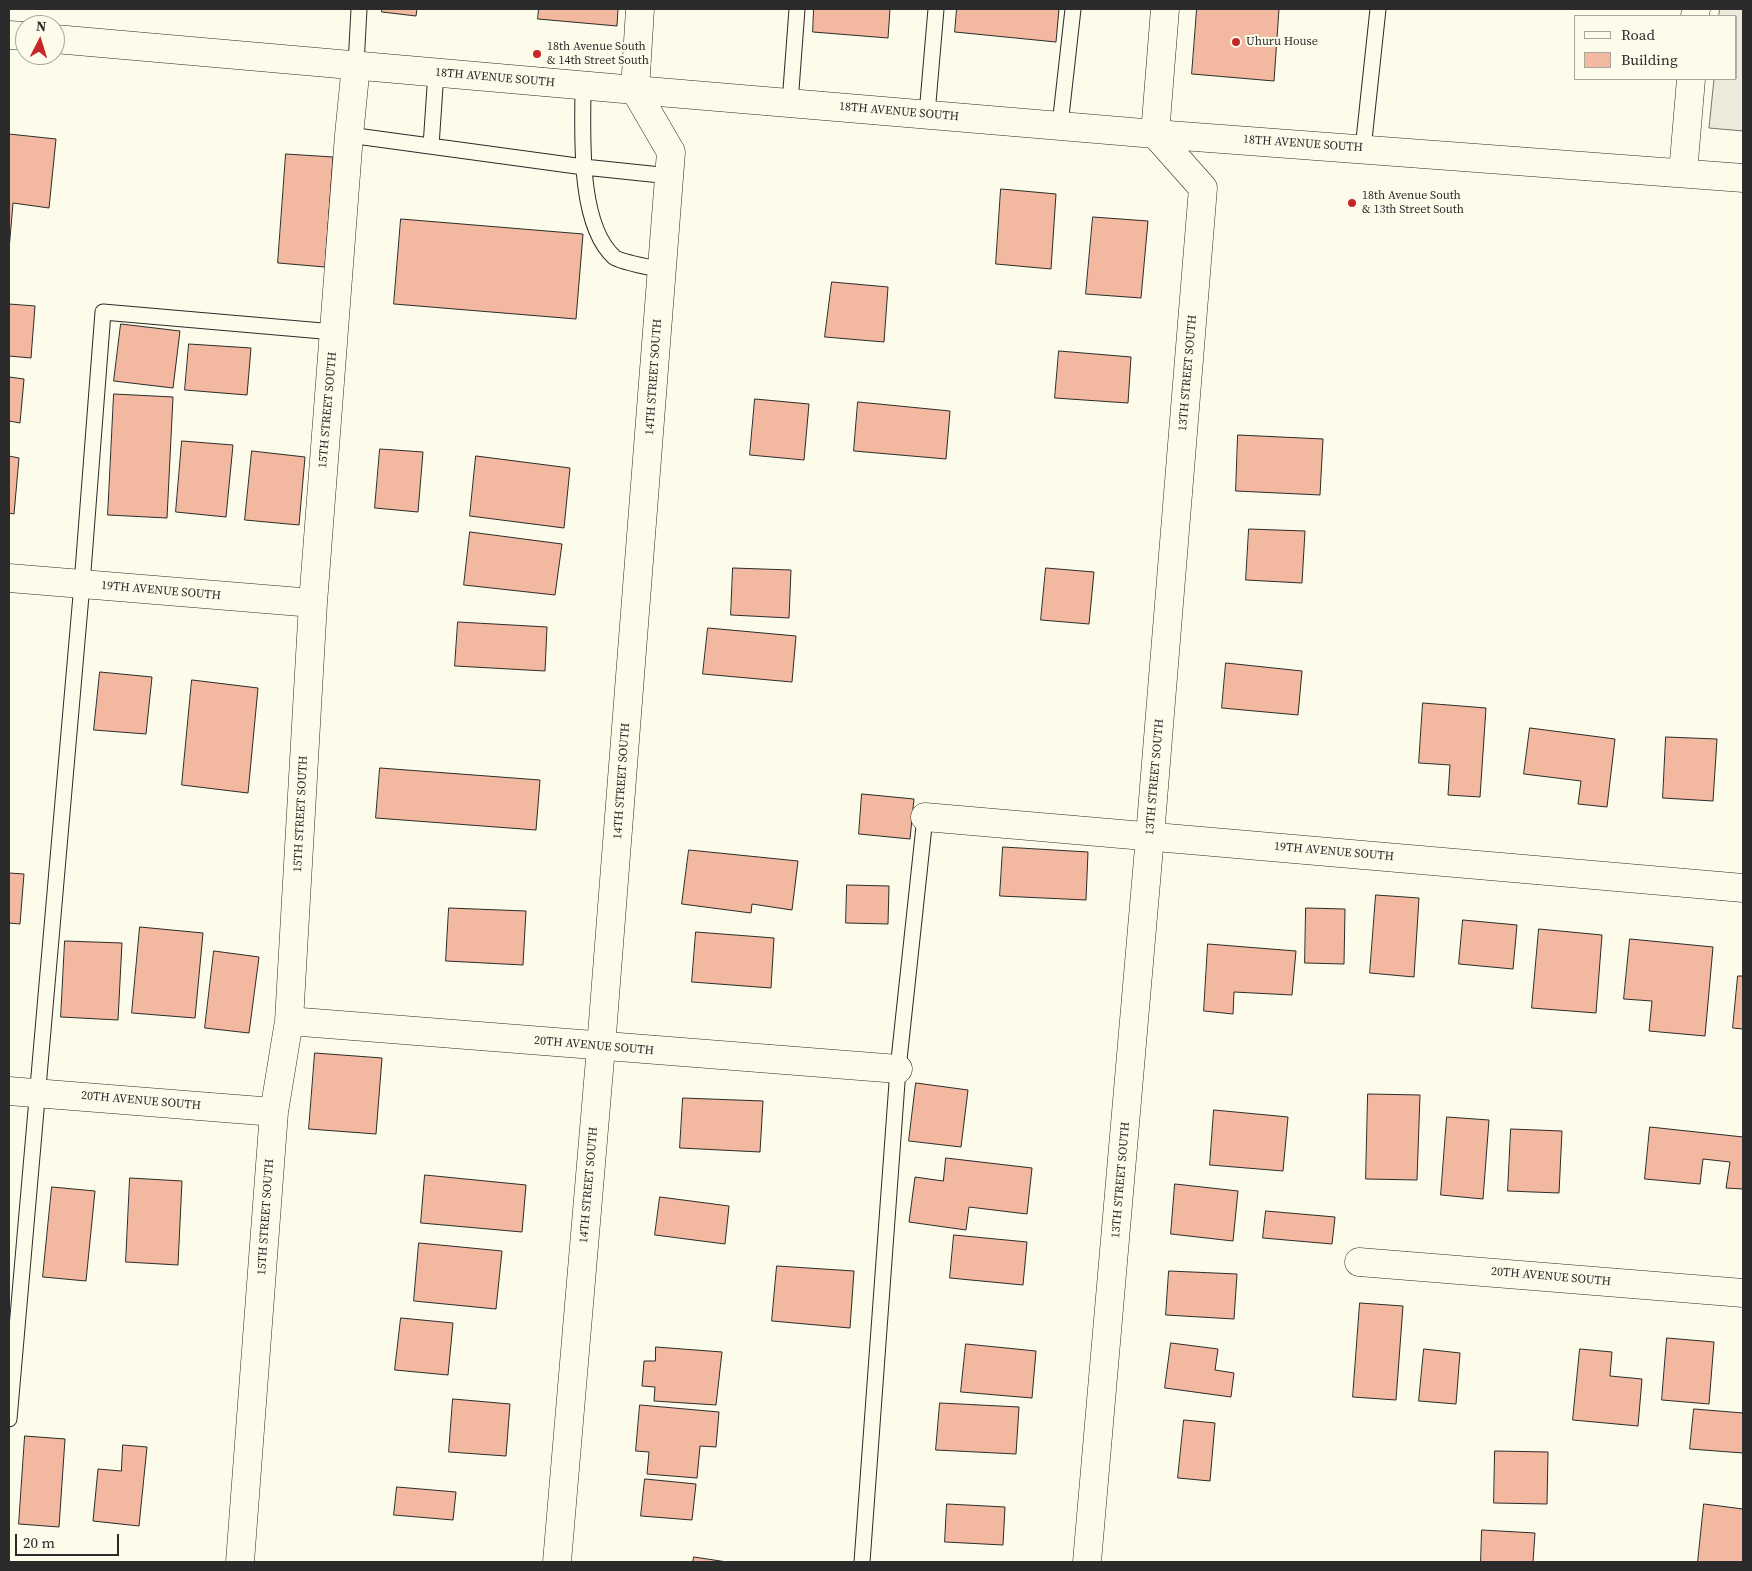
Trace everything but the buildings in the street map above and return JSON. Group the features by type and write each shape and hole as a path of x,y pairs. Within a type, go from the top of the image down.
{"street":[{"path":"635,90 640,9"},
{"path":"1155,134 1165,9"},
{"name":"18TH AVENUE SOUTH","path":"65,40 1155,134 1743,178"},
{"name":"15TH STREET SOUTH","path":"240,1562 274,1112 289,1020 313,603 356,65"},
{"path":"1684,173 1690,80"},
{"name":"14TH STREET SOUTH","path":"557,1562 601,1047 670,176 671,152 635,90"},
{"name":"13TH STREET SOUTH","path":"1087,1562 1150,836 1203,188 1155,134"},
{"name":"19TH AVENUE SOUTH","path":"9,578 313,603"},
{"name":"19TH AVENUE SOUTH","path":"924,817 1743,888"},
{"name":"20TH AVENUE SOUTH","path":"289,1020 601,1047 898,1069"},
{"name":"20TH AVENUE SOUTH","path":"9,1090 274,1112"},
{"name":"20TH AVENUE SOUTH","path":"1359,1262 1743,1293"}],"lane":[{"path":"356,65 359,9"},
{"path":"790,103 798,9"},
{"path":"927,114 936,9"},
{"path":"1060,125 1073,9"},
{"path":"1363,149 1378,9"},
{"path":"432,146 436,72"},
{"path":"583,86 584,167 588,204 602,241 615,258 662,270"},
{"path":"349,135 584,167 670,176"},
{"path":"9,1419 82,584 103,312 334,332"},
{"path":"862,1562 898,1069 924,817"}],"shaded area":[{"path":"1720,9 1743,9 1743,131 1709,128 1714,80 1737,80 1737,15 1719,15"}],"place":[{"name":"Uhuru House","path":"1236,42"},
{"name":"18th Avenue South & 14th Street South","path":"537,54"},
{"name":"18th Avenue South & 13th Street South","path":"1352,203"}]}
